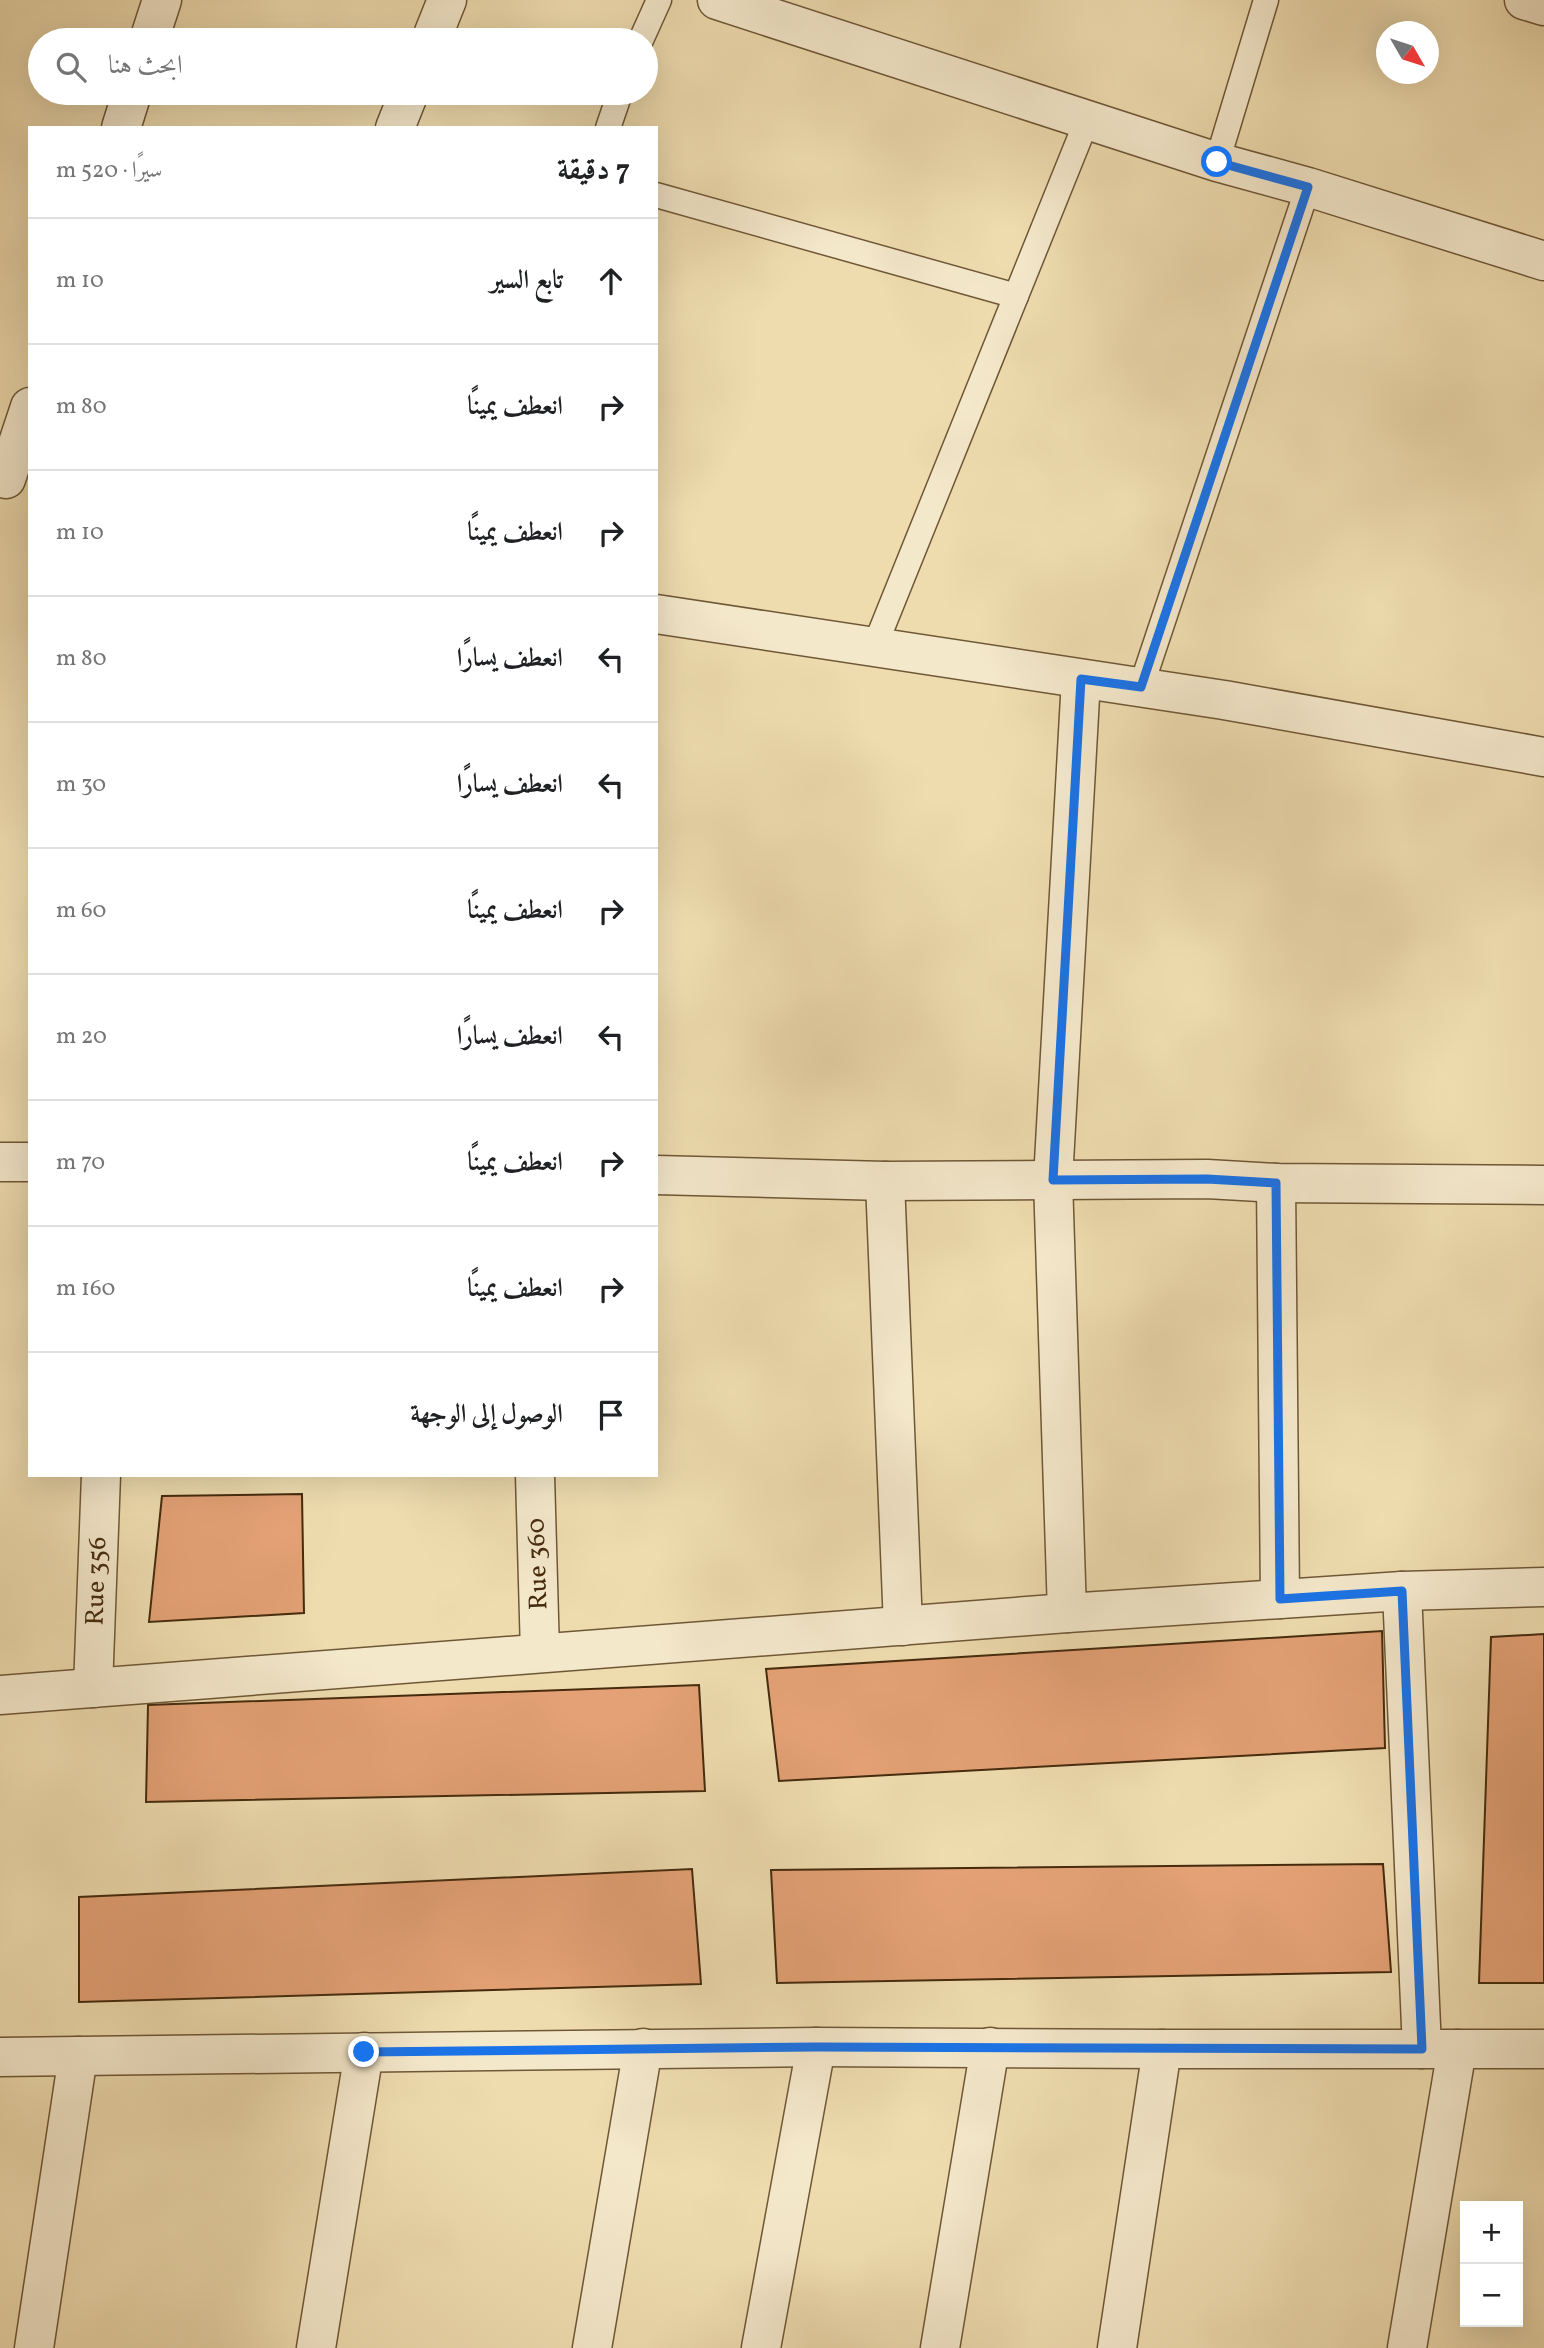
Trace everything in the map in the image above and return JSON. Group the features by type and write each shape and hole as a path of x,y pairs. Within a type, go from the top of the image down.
{"street":[{"path":"153,28 162,0"},
{"path":"436,28 447,0"},
{"path":"717,0 1217,162 1308,187 1544,261"},
{"path":"1524,0 1544,6"},
{"path":"122,126 128,105"},
{"path":"396,126 404,105"},
{"path":"12,481 28,415"},
{"path":"658,614 1141,687 1544,757"},
{"path":"1067,1613 1053,1180 1081,679"},
{"path":"0,1161 28,1161"},
{"path":"658,1174 884,1181 1207,1179 1276,1183 1544,1185"},
{"path":"884,1181 902,1626"},
{"path":"1276,1183 1280,1599"},
{"name":"Rue 356","path":"93,1688 101,1477"},
{"name":"Rue 360","path":"535,1477 540,1654"},
{"path":"0,1695 1067,1613 1402,1591 1544,1587"},
{"path":"1402,1591 1440,2049 1406,2348"},
{"path":"0,2057 816,2047 1544,2049"},
{"path":"761,2348 816,2047"},
{"path":"940,2348 990,2047"},
{"path":"592,2348 643,2048"},
{"path":"1117,2348 1161,2049"},
{"path":"316,2348 364,2052"},
{"path":"34,2348 78,2056"}],"lane":[{"path":"646,28 659,0"},
{"path":"1217,162 1266,0"},
{"path":"609,126 616,105"},
{"path":"874,648 1087,120"},
{"path":"1141,687 1308,187"},
{"path":"658,196 1016,296"}],"building":[{"path":"302,1494 304,1613 149,1622 162,1496"},
{"path":"1382,1631 1385,1748 779,1781 766,1669"},
{"path":"1544,1634 1544,1983 1479,1983 1491,1637"},
{"path":"699,1685 705,1791 146,1802 148,1705"},
{"path":"1383,1864 1391,1972 777,1983 771,1870"},
{"path":"692,1869 701,1984 79,2002 79,1897"}],"route":[{"path":"364,2052 816,2047 1422,2049 1402,1591 1280,1599 1276,1183 1207,1179 1053,1180 1081,679 1141,687 1308,187 1217,162"}]}
